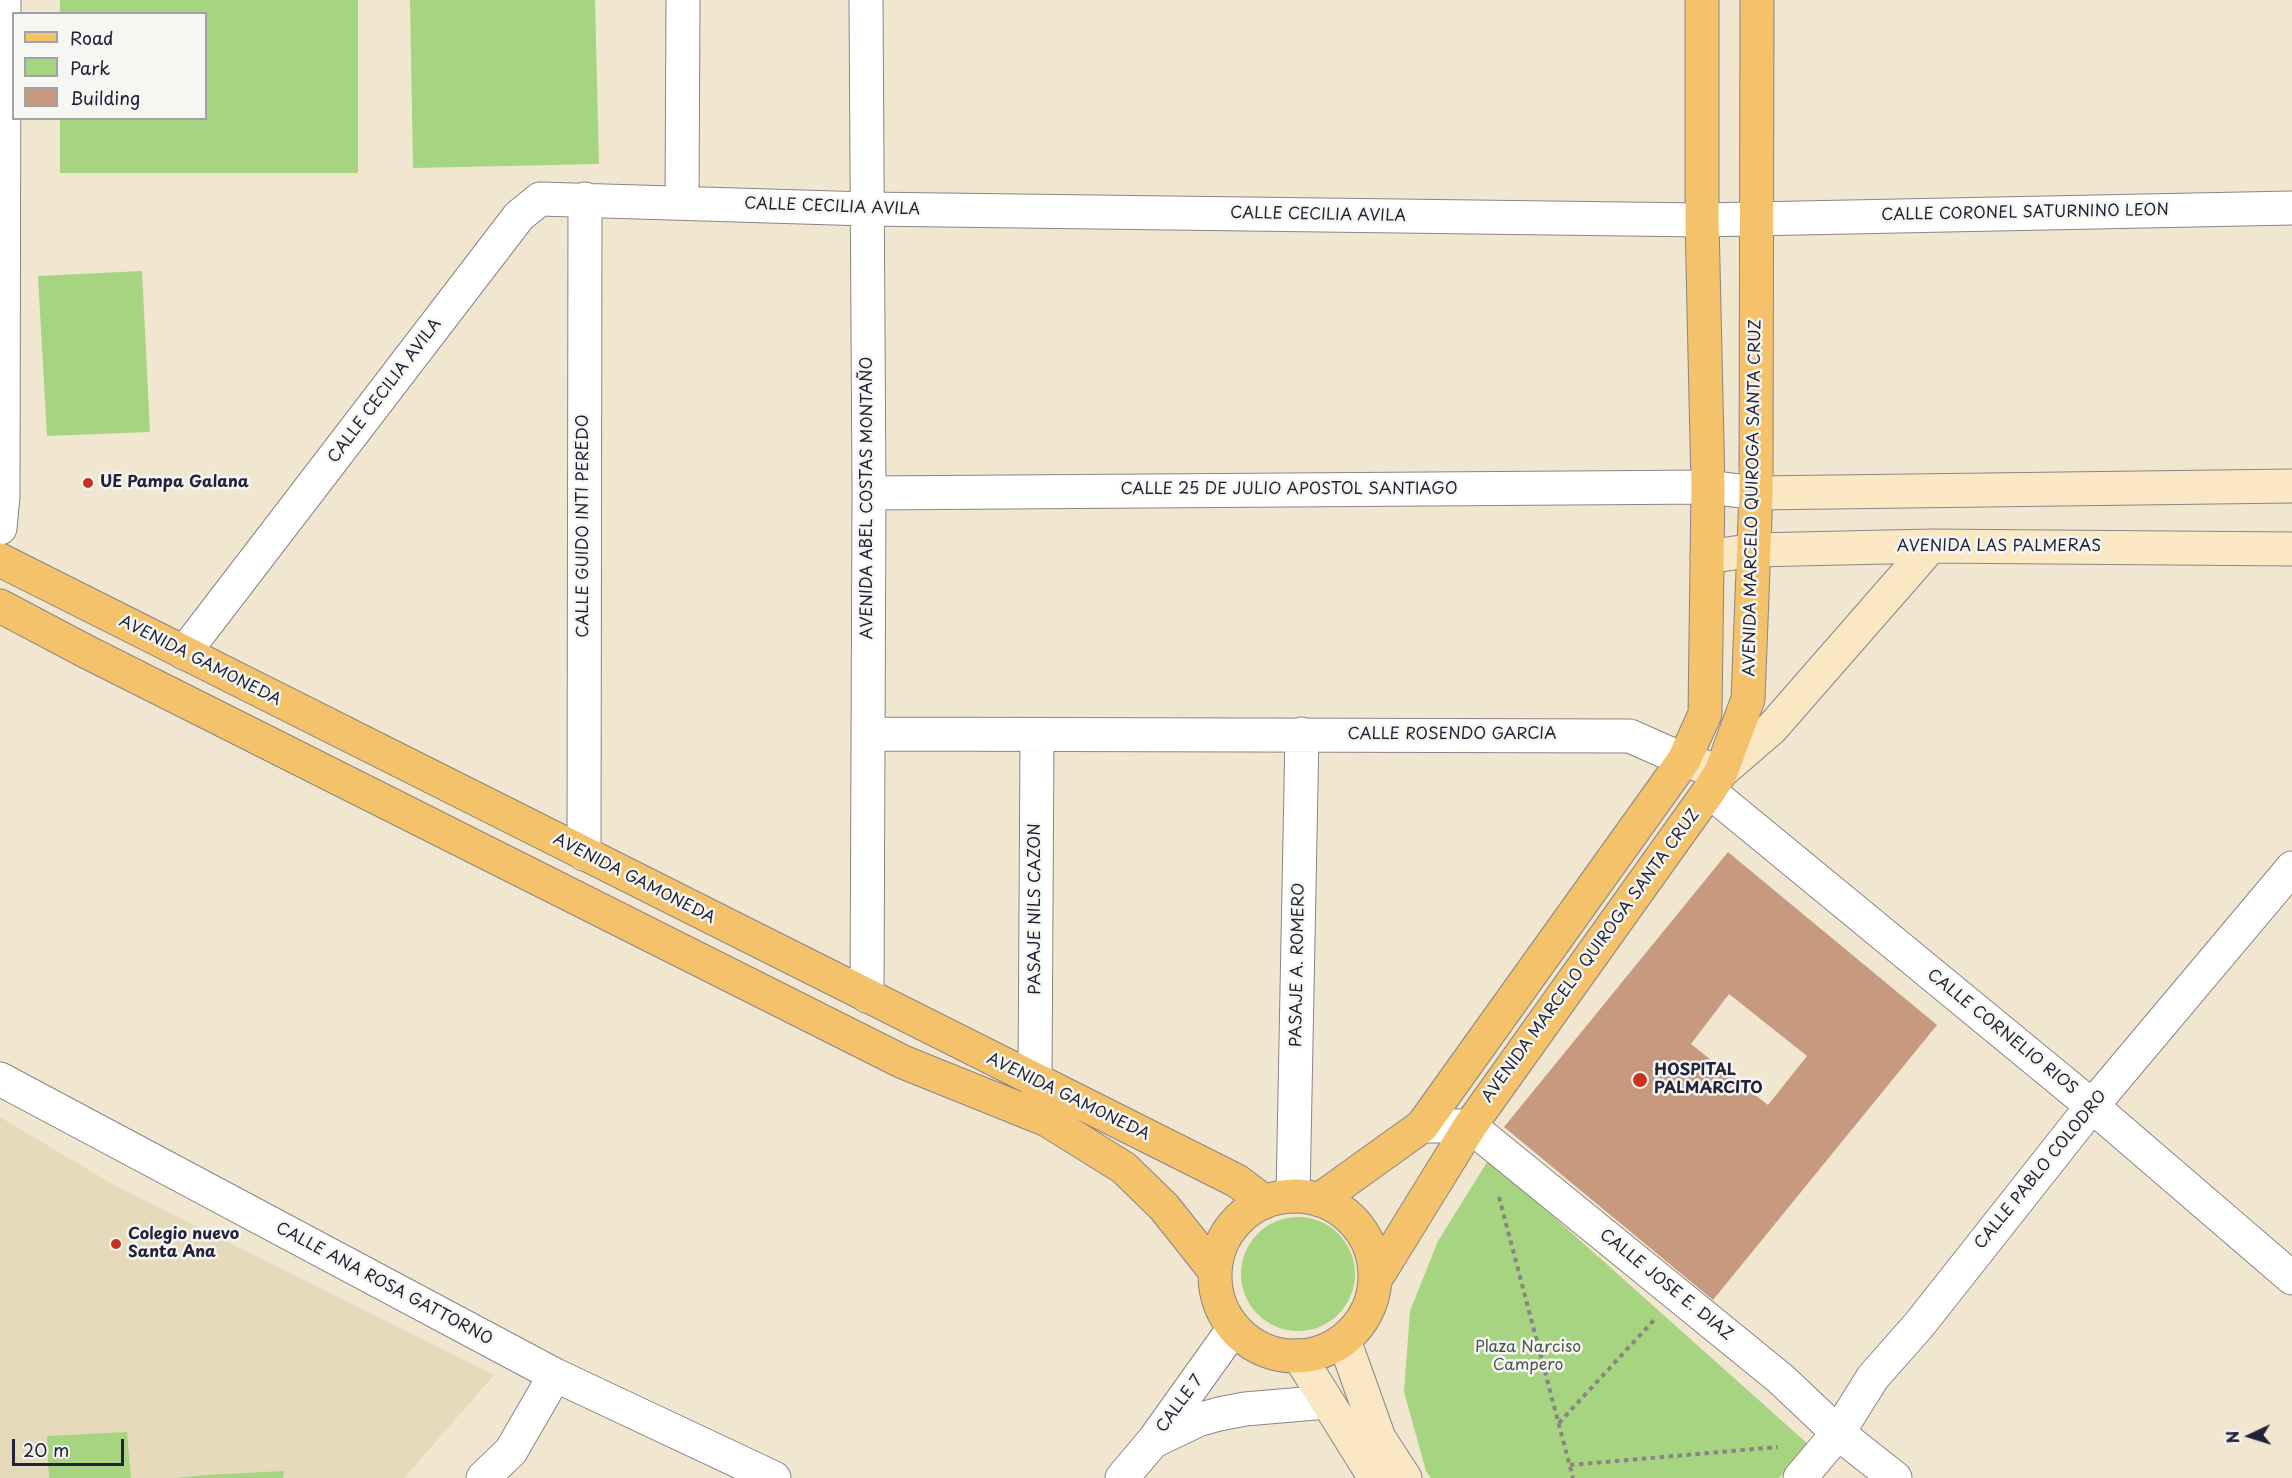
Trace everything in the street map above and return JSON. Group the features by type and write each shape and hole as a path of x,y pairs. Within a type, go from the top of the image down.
{"main road":[{"path":"1292,1199 1342,1211 1360,1230 1372,1254 1375,1280 1371,1303 1360,1323 1344,1340 1323,1352 1299,1356 1275,1354 1253,1345 1234,1328 1223,1311 1217,1291 1215,1271 1220,1249 1230,1229 1245,1213 1292,1199 1422,1126 1684,760 1705,714 1708,487 1702,220 1701,0"},
{"name":"AVENIDA MARCELO QUIROGA SANTA CRUZ","path":"1375,1280 1470,1126 1715,782 1748,699 1756,493 1757,0"},
{"name":"AVENIDA GAMONEDA","path":"0,560 1237,1181 1292,1199"},
{"name":"AVENIDA GAMONEDA","path":"0,606 108,663 903,1062 1056,1125 1124,1168 1164,1206 1215,1271"}],"street":[{"path":"0,528 3,496 4,0"},
{"path":"682,0 682,202"},
{"name":"AVENIDA ABEL COSTAS MONTAÑO","path":"866,0 869,493 867,996"},
{"name":"CALLE CECILIA AVILA","path":"184,653 519,216 540,199 867,209 1702,220"},
{"name":"CALLE GUIDO INTI PEREDO","path":"584,854 585,199"},
{"name":"CALLE CORONEL SATURNINO LEON","path":"1702,220 2292,208"},
{"path":"1756,493 2292,486"},
{"name":"CALLE 25 DE JULIO APOSTOL SANTIAGO","path":"869,493 1708,487 1756,493"},
{"path":"1715,782 1772,728 1931,546"},
{"name":"AVENIDA LAS PALMERAS","path":"1707,557 1754,550 1931,546 2292,549"},
{"name":"CALLE ROSENDO GARCIA","path":"868,734 1630,736 1684,760 1715,782"},
{"name":"PASAJE A. ROMERO","path":"1292,1199 1302,734"},
{"name":"PASAJE NILS CAZON","path":"1035,1081 1037,736"},
{"name":"CALLE CORNELIO RIOS","path":"1715,782 2292,1278"},
{"name":"CALLE PABLO COLODRO","path":"1800,1478 1839,1433 1873,1377 1919,1325 2092,1106 2292,868"},
{"name":"CALLE ANA ROSA GATTORNO","path":"0,1079 555,1375 774,1478"},
{"path":"1422,1126 1470,1126"},
{"name":"CALLE JOSE E. DIAZ","path":"1470,1126 1781,1379 1839,1433 1895,1478"},
{"name":"CALLE 7","path":"1122,1478 1154,1440 1234,1328"},
{"path":"1344,1340 1379,1438 1405,1478"},
{"path":"1299,1356 1375,1478"},
{"path":"483,1478 511,1450 555,1375"},
{"path":"1154,1440 1198,1420 1245,1408 1327,1402"}],"path":[{"path":"1498,1193 1573,1478"},
{"path":"1559,1423 1661,1312"},
{"path":"1570,1465 1786,1447"}],"shaded area":[{"name":"Colegio nuevo Santa Ana","path":"0,1117 116,1186 494,1375 404,1478 0,1478"}],"green space":[{"path":"60,0 358,0 358,173 60,173 60,120 207,120 207,12 60,12"},
{"path":"410,0 595,0 599,164 413,168"},
{"path":"142,271 150,432 47,436 38,276"},
{"name":"Plaza Narciso Campero","path":"1489,1159 1809,1445 1779,1478 1431,1478 1426,1471 1404,1392 1410,1311 1438,1241"},
{"path":"1298,1217 1320,1221 1338,1234 1351,1252 1355,1274 1351,1296 1338,1314 1320,1327 1298,1331 1276,1327 1258,1314 1245,1296 1241,1274 1245,1252 1258,1234 1276,1221"},
{"path":"127,1432 131,1478 49,1478 47,1436"},
{"path":"284,1471 283,1478 176,1478 206,1475"}],"building":[{"name":"HOSPITAL PALMARCITO","path":"1728,852 1937,1025 1713,1300 1504,1127","holes":["1729,994 1807,1056 1768,1105 1691,1044"]}],"place":[{"name":"UE Pampa Galana","path":"88,483"},
{"name":"HOSPITAL PALMARCITO","path":"1640,1080"},
{"name":"Colegio nuevo Santa Ana","path":"116,1244"}]}
